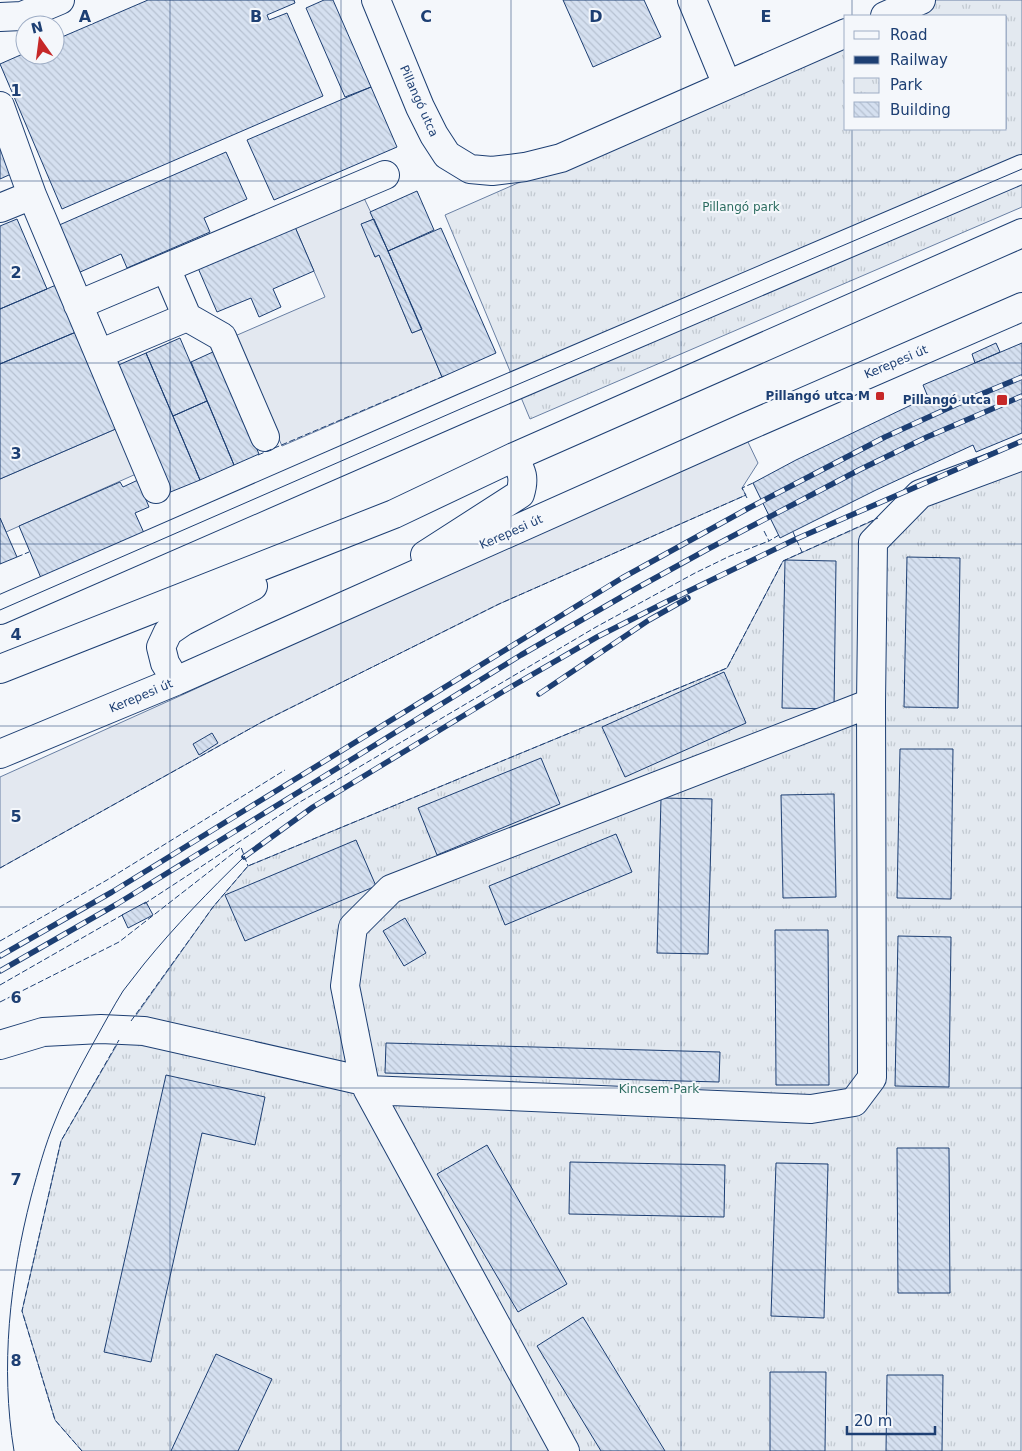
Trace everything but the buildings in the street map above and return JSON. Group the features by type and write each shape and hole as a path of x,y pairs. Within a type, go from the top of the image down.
{"main road":[{"path":"0,17 22,16 60,0"},
{"name":"Pillangó utca","path":"376,0 434,135 447,155 470,169 492,171 525,167 561,158 727,85"},
{"path":"692,0 727,85 844,34"},
{"path":"887,15 921,0"},
{"path":"0,106 32,195 156,489"},
{"path":"0,610 456,411 1022,169"},
{"path":"78,305 384,175"},
{"path":"0,208 32,195"},
{"path":"176,682 165,663 161,647 168,632 184,621 394,514 514,457 1022,232"},
{"path":"166,268 187,317 222,336 265,437"},
{"name":"Kerepesi út","path":"0,754 176,682 746,427 1022,307"},
{"path":"99,354 187,317"},
{"path":"0,1045 43,1032 101,1029 144,1031 366,1086 811,1109 854,1102 872,1078 872,542 920,494 1022,456"},
{"path":"350,604 520,494 523,482 522,472 514,457"},
{"path":"0,669 394,514"},
{"path":"565,1451 366,1086 345,986 352,927 391,889 871,703"}],"green space":[{"name":"Pillangó park","path":"935,0 1022,0 1022,207 530,419 445,215 844,40 844,130 1007,130 1007,15 900,15"},
{"name":"Kincsem Park","path":"1022,454 1021,1451 82,1451 55,1420 22,1311 61,1141 125,1031 213,907 248,866 727,668 783,561"}],"shaded area":[{"path":"364,198 374,219 362,224 375,257 379,255 412,333 422,329 442,377 282,446 235,336 325,297 295,227"},
{"path":"118,428 136,474 6,532 0,518 0,479"},
{"path":"747,440 758,463 742,488 746,495 499,604 262,722 0,868 0,777 524,538"}],"tram line":[{"path":"0,610 465,407 1022,169"},
{"path":"14,1451 8,1387 9,1323 24,1228 51,1130 79,1070 123,991 180,922 244,857"}],"railway":[{"path":"0,956 112,892 622,578 747,509 885,437 1022,377"},
{"path":"0,971 117,904 521,655 637,588 859,470 927,437 1022,396"},
{"path":"244,857 313,807 597,637 796,539 1022,441"},
{"path":"539,694 649,620 688,598"}],"fence":[{"path":"258,455 444,376"},
{"path":"747,498 742,488 753,483"},
{"path":"0,868 262,722 499,604 746,495"},
{"path":"131,1021 213,907 248,866 727,668 783,561 878,518"},
{"path":"764,531 769,541 779,535"},
{"path":"793,532 802,552"},
{"path":"144,904 300,802 596,627 695,573 730,556 769,541"},
{"path":"17,557 29,552"},
{"path":"0,941 107,880 285,770"},
{"path":"0,1002 119,942 241,847 248,866"},
{"path":"0,985 124,914"},
{"path":"82,1451 55,1420 22,1311 61,1141 119,1040"}],"place":[{"name":"Pillangó utca M","path":"880,396"},
{"name":"Pillangó utca","path":"1002,400"}]}
